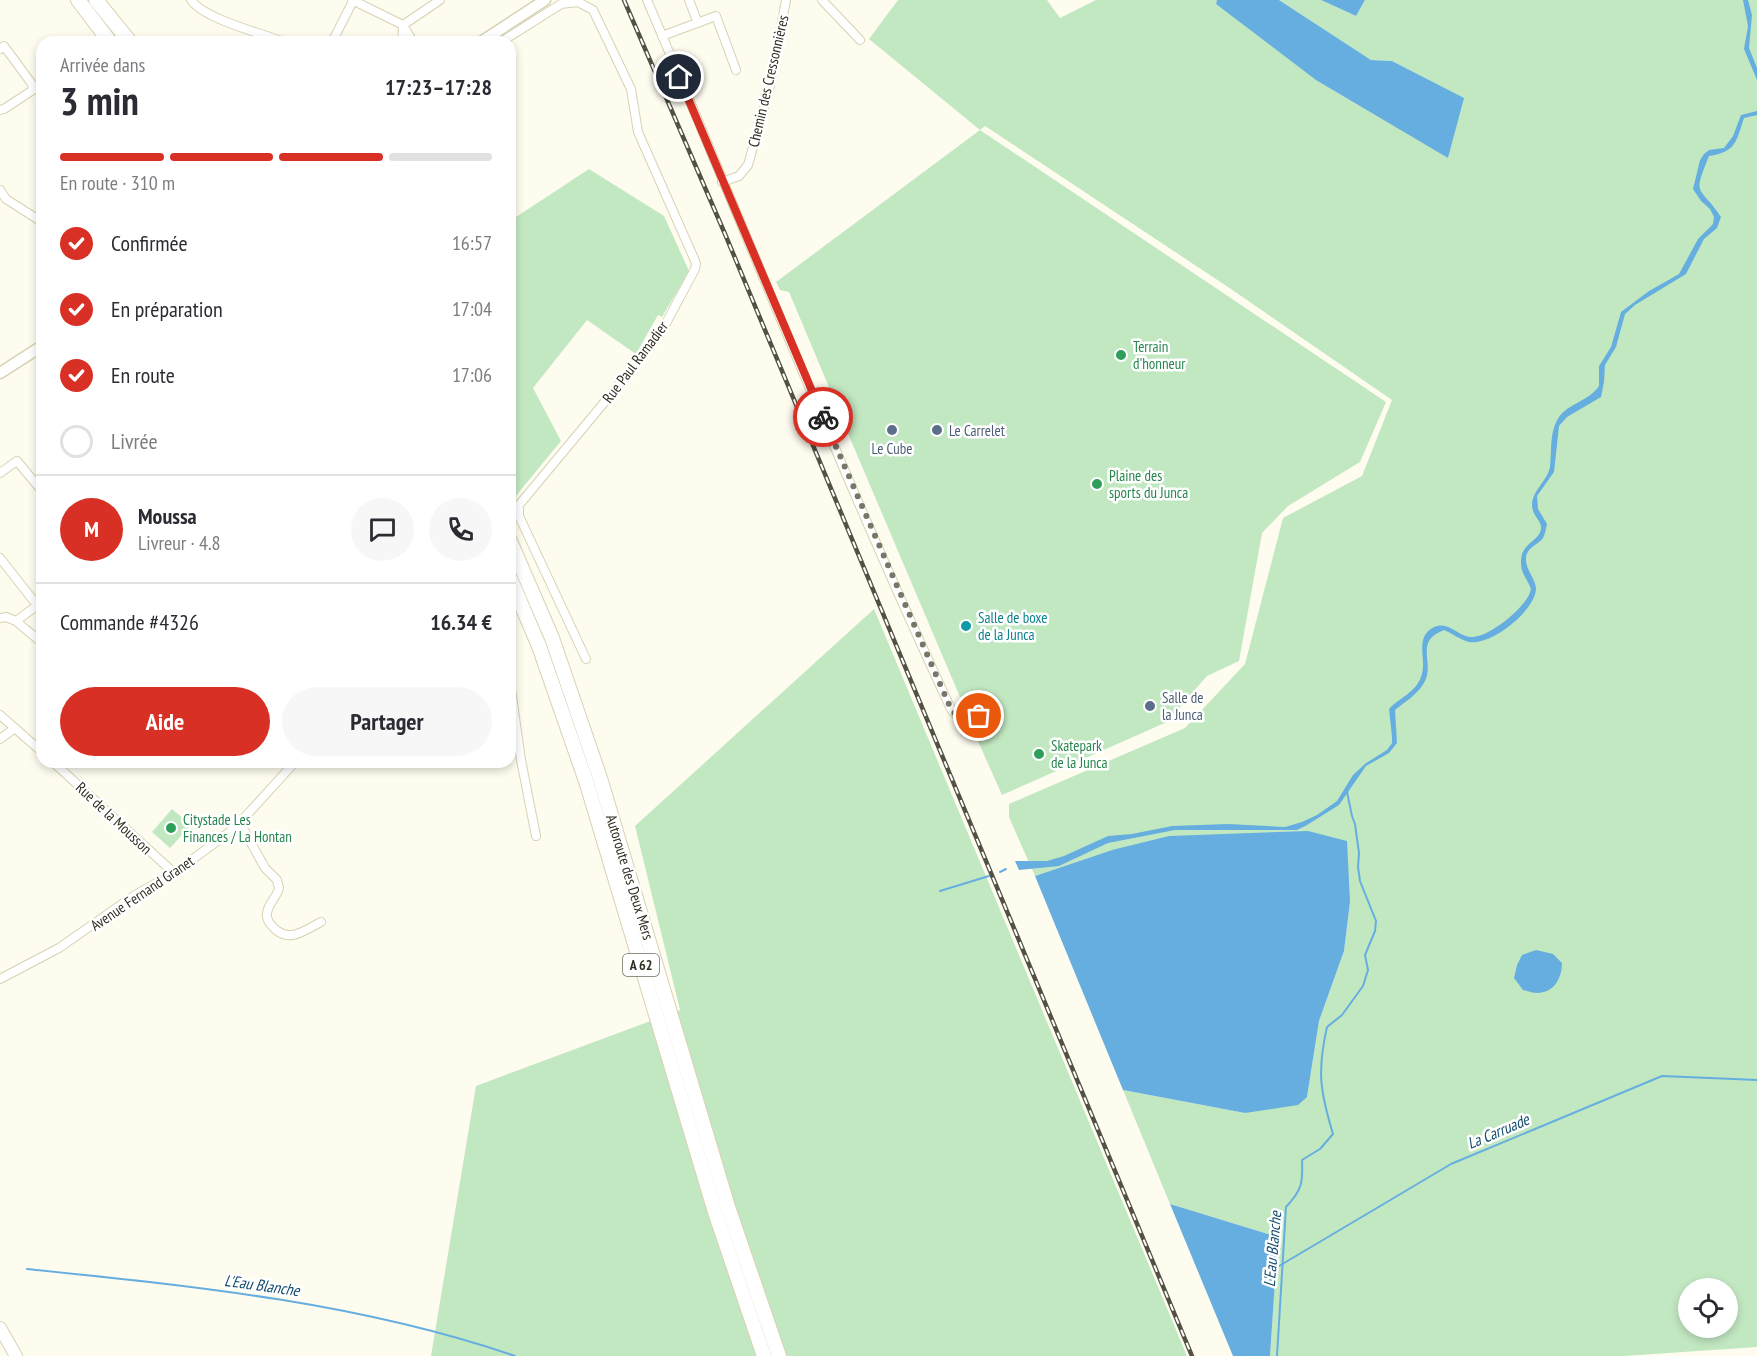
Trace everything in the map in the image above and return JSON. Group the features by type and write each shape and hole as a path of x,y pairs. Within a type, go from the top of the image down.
{"highway":[{"path":"78,0 105,36"},
{"path":"96,0 125,36"},
{"name":"Autoroute des Deux Mers","path":"516,555 552,638 597,768 728,1207 779,1356"},
{"name":"Autoroute des Deux Mers","path":"516,592 539,646 587,784 715,1212 764,1356"}],"main road":[{"path":"490,36 545,0"},
{"path":"0,373 36,350"},
{"path":"0,1328 16,1356"}],"street":[{"path":"191,0 195,6 207,14 266,36"},
{"path":"335,36 352,0 403,25 409,36"},
{"path":"403,25 441,0"},
{"path":"647,0 722,182 951,709 963,719 985,717"},
{"path":"689,0 698,23"},
{"name":"Chemin des Cressonnières","path":"722,182 739,176 748,165 770,86 786,0"},
{"path":"822,0 860,40"},
{"name":"Rue Paul Ramadier","path":"510,36 561,4 578,2 592,10 631,90 641,138 693,251 696,263 664,327 637,363 519,505 519,516 586,659"},
{"path":"662,36 716,16 736,70"},
{"path":"402,36 403,25"},
{"path":"0,49 4,45 32,84 33,90 0,110"},
{"path":"0,190 6,199 36,218"},
{"path":"0,473 17,461 36,484"},
{"path":"0,558 36,598"},
{"path":"16,621 36,606"},
{"path":"0,618 6,617 16,621 36,638"},
{"path":"0,715 36,747"},
{"path":"516,725 536,836"},
{"path":"0,739 15,728"},
{"name":"Rue de la Mousson","path":"60,768 174,873"},
{"name":"Avenue Fernand Granet","path":"0,979 59,948 121,904 174,873 240,823 290,768"},
{"path":"240,823 265,868 277,880 279,888 268,907 266,916 268,923 283,936 290,937 321,922"}],"green space":[{"path":"898,0 1047,0 1060,18 1096,0 1217,0 1216,4 1448,158 1463,98 1392,61 1371,60 1279,0 1321,0 1356,16 1365,0 1757,0 1757,1347 1624,1356 1270,1356 1278,1237 1170,1204 1123,1090 1245,1113 1307,1097 1319,1021 1344,951 1350,902 1112,850 1035,876 1009,817 1009,804 1185,728 1245,664 1283,518 1362,476 1392,400 1228,287 985,126 980,130 869,39"},
{"name":"Plaine des sports du Junca","path":"980,130 1386,402 1360,462 1288,506 1262,533 1239,661 1207,676 1167,722 1002,795 977,739 979,729 970,702 960,697 841,417 840,405 831,392 789,292 780,290 776,282"},
{"path":"589,169 664,216 689,271 662,317 658,315 636,354 587,320 533,388 561,441 516,496 516,217"},
{"path":"874,609 1187,1356 431,1356 476,1086 680,1010 635,826"},
{"name":"Citystade Les Finances / La Hontan","path":"172,809 191,825 170,848 152,832"}],"water":[{"path":"1217,0 1279,0 1371,60 1392,61 1464,98 1448,158 1316,80 1216,4"},
{"path":"1321,0 1365,0 1356,16"},
{"path":"1743,0 1748,0 1752,15 1749,48 1757,68 1757,80 1744,49 1748,26"},
{"path":"1757,111 1757,115 1744,118 1739,134 1730,149 1709,156 1704,169 1700,190 1721,217 1717,228 1704,239 1686,274 1635,305 1625,314 1616,347 1605,365 1601,397 1567,417 1559,426 1554,472 1537,496 1538,509 1547,524 1543,538 1528,551 1526,558 1536,589 1534,598 1510,625 1489,638 1469,642 1444,630 1430,639 1427,645 1426,679 1416,693 1395,710 1397,743 1389,753 1366,766 1339,805 1297,830 1175,830 1108,843 1059,866 1019,870 1015,861 1047,861 1064,856 1108,836 1172,826 1228,824 1285,827 1302,822 1337,801 1353,775 1366,763 1387,750 1392,743 1389,709 1418,683 1423,670 1424,637 1428,632 1439,625 1449,627 1468,637 1481,635 1508,619 1528,596 1531,589 1522,571 1521,557 1526,547 1540,533 1540,523 1532,504 1550,467 1552,435 1556,423 1563,412 1590,395 1599,386 1599,366 1611,347 1621,312 1649,291 1679,274 1698,239 1713,224 1714,217 1710,209 1693,189 1700,160 1709,150 1724,148 1733,136 1741,115"},
{"path":"1308,831 1347,841 1350,902 1344,951 1319,1021 1307,1097 1298,1105 1245,1113 1123,1090 1035,876 1112,850 1169,836"},
{"path":"1536,950 1553,954 1562,963 1556,984 1548,990 1537,993 1523,990 1514,978 1522,955"},
{"path":"1170,1204 1278,1237 1270,1356 1233,1356"}],"waterway":[{"name":"L'Eau Blanche","path":"1277,1356 1286,1207 1300,1186 1302,1160 1320,1149 1333,1134 1321,1081 1327,1027 1342,1015 1363,986 1368,970 1365,955 1375,931 1376,921 1360,881 1355,824 1347,792"},
{"name":"L'Eau Blanche","path":"1000,872 1006,869"},
{"name":"L'Eau Blanche","path":"940,891 989,876"},
{"name":"La Carruade","path":"1274,1269 1451,1164 1662,1076 1757,1080"},
{"name":"L'Eau Blanche","path":"27,1269 151,1282 335,1309 455,1337 515,1356"}],"railway":[{"path":"624,0 725,234 1192,1356"}],"way so far":[{"path":"823,417 951,709 963,719 979,716"}],"place":[{"name":"Terrain d'honneur","path":"1121,355"},
{"name":"Le Cube","path":"892,430"},
{"name":"Le Carrelet","path":"937,430"},
{"name":"Plaine des sports du Junca","path":"1097,484"},
{"name":"Salle de boxe de la Junca","path":"966,626"},
{"name":"Salle de la Junca","path":"1150,706"},
{"name":"Skatepark de la Junca","path":"1039,754"},
{"name":"Citystade Les Finances / La Hontan","path":"171,828"}],"route":[{"path":"679,77 823,417"}]}
